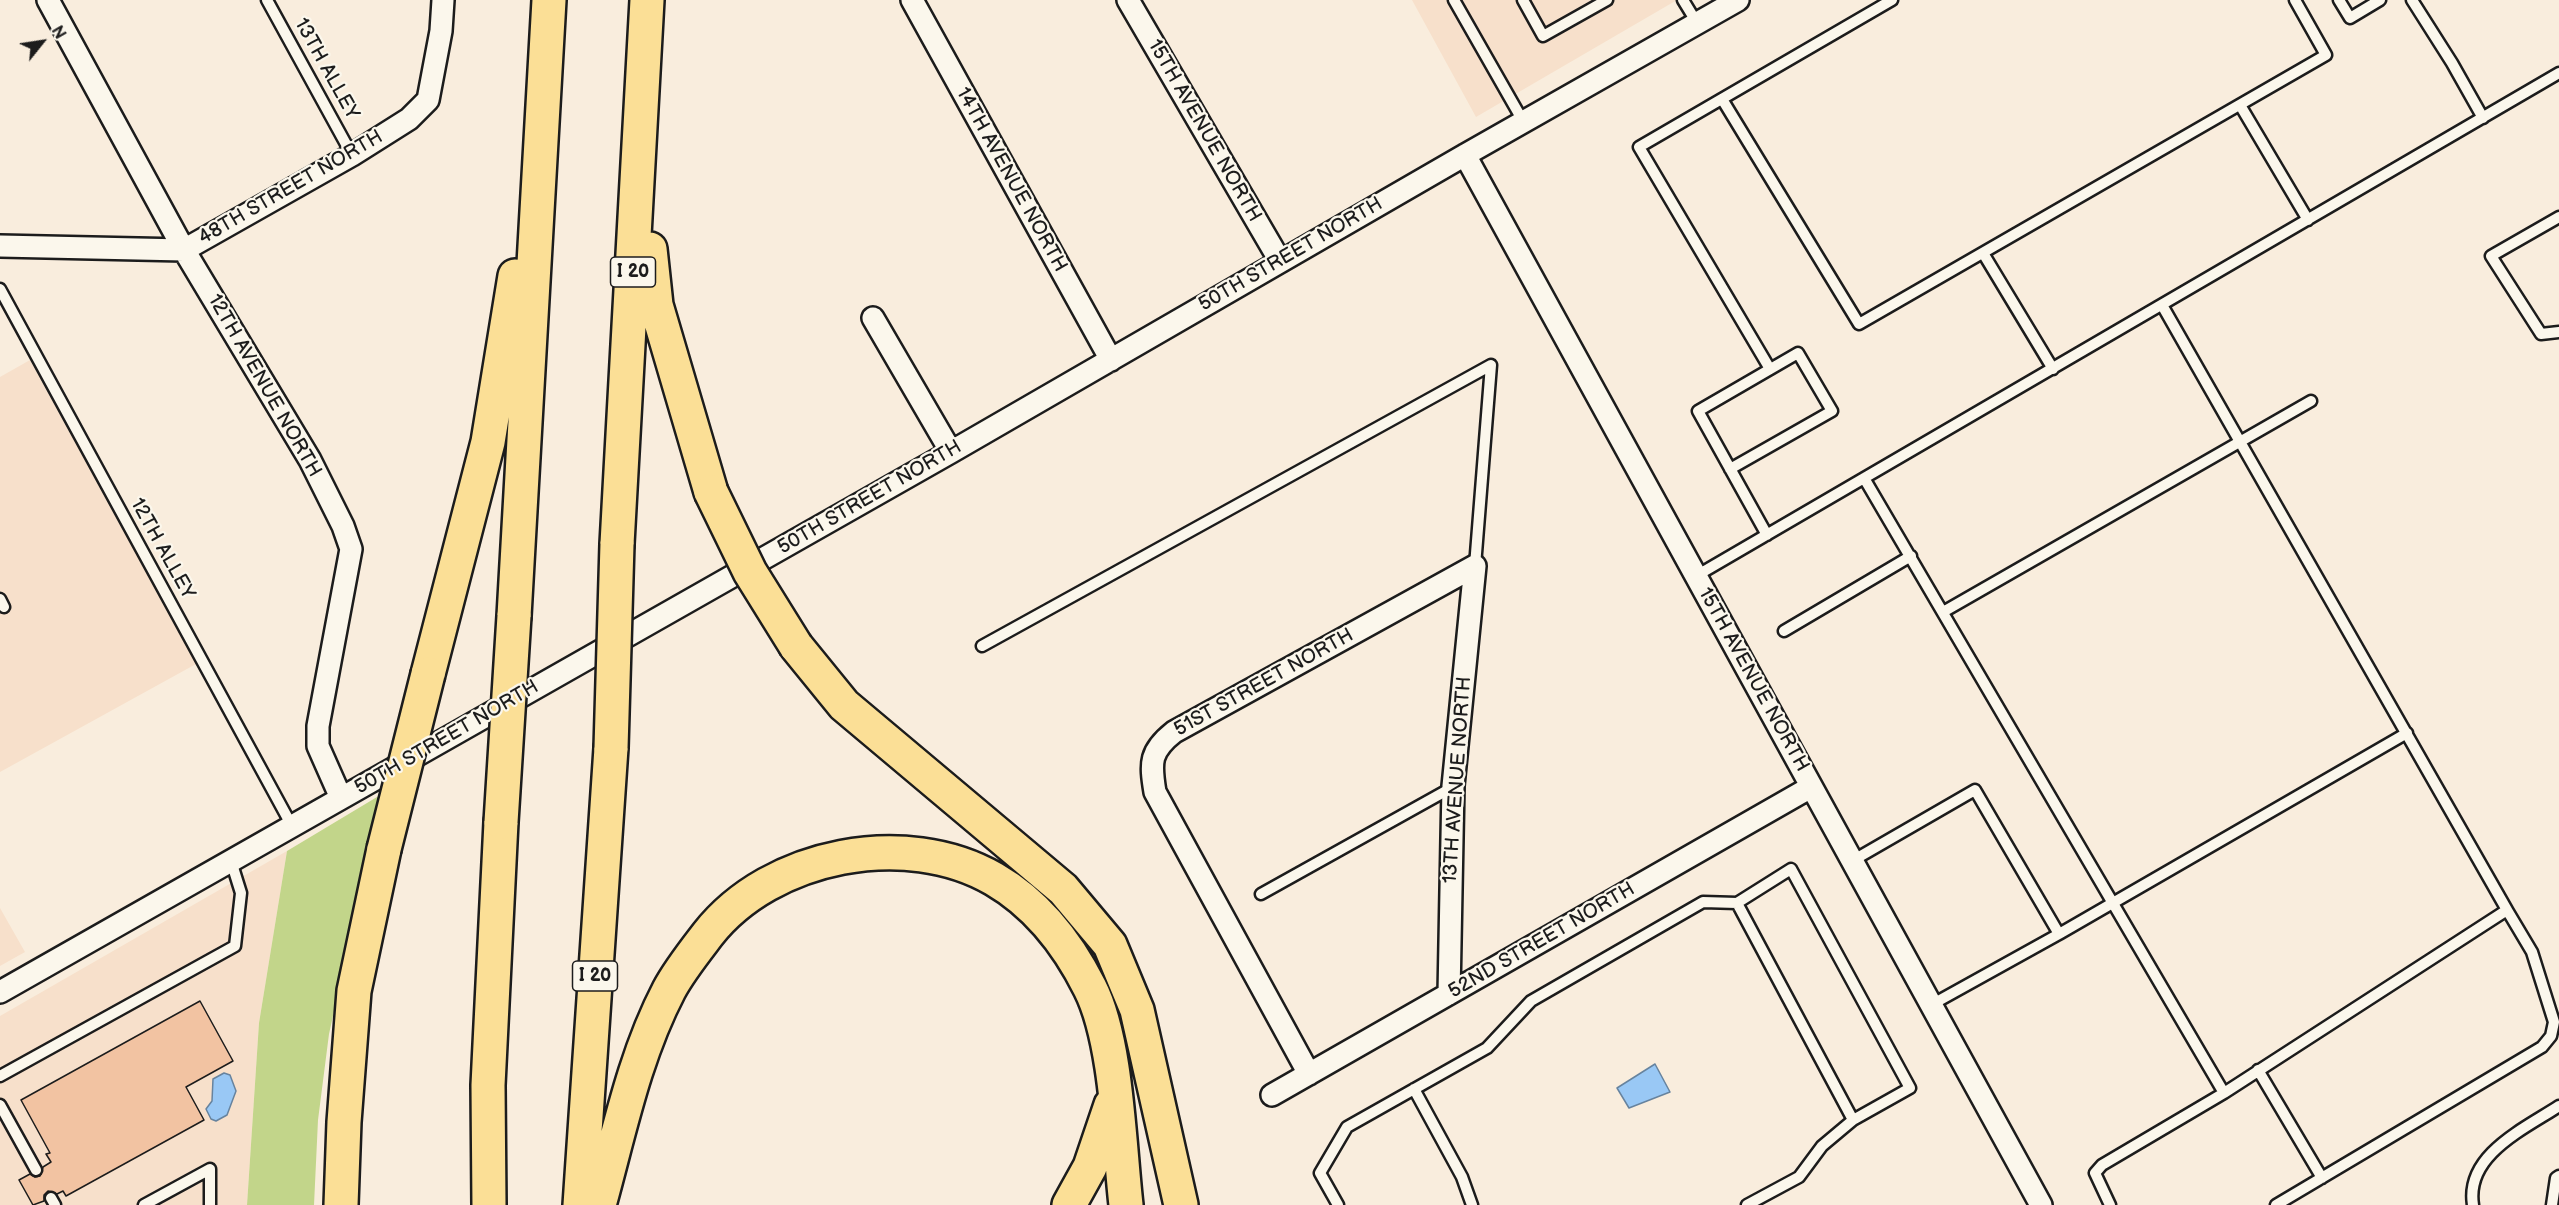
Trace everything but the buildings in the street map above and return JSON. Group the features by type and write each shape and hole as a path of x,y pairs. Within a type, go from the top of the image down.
{"highway":[{"path":"489,1205 488,1085 501,822 549,0"},
{"name":"I 20","path":"580,1205 611,748 617,544 647,0"},
{"path":"341,1205 344,1122 354,991 384,849 488,442 544,99"},
{"path":"639,159 656,305 711,492 750,572 796,646 844,705 1063,889 1110,945 1137,1010 1181,1205"},
{"path":"599,1205 639,1060 669,989 710,932 740,904 773,881 811,865 856,854 899,852 952,862 994,879 1035,909 1064,942 1091,989 1105,1029 1126,1205"},
{"path":"1137,1010 1163,1205"},
{"path":"1069,1205 1090,1167 1114,1094"}],"street":[{"name":"12TH AVENUE NORTH","path":"48,0 184,250 310,460 343,526 351,549 318,726 318,746 341,798"},
{"name":"48TH STREET NORTH","path":"0,246 184,250 352,155 409,119 428,100 441,31 443,0"},
{"name":"14TH AVENUE NORTH","path":"912,0 1111,360"},
{"name":"15TH AVENUE NORTH","path":"1128,0 1280,261"},
{"name":"50TH STREET NORTH","path":"0,992 951,452 1464,154 1738,0"},
{"name":"15TH AVENUE NORTH","path":"1464,154 2041,1205"},
{"path":"873,318 951,452"},
{"name":"13TH AVENUE NORTH","path":"1449,994 1454,786 1474,567"},
{"name":"51ST STREET NORTH","path":"1309,1074 1155,792 1151,767 1157,746 1174,732 1474,567"},
{"name":"52ND STREET NORTH","path":"1272,1095 1811,787"}],"lane":[{"name":"13TH ALLEY","path":"267,0 352,155"},
{"path":"1454,0 1523,122"},
{"path":"1523,0 1543,36 1607,0"},
{"path":"1683,0 1696,23"},
{"path":"1770,369 1639,147 1892,0"},
{"path":"1722,99 1860,324 2326,55 2295,0"},
{"path":"2339,0 2350,18 2380,0"},
{"path":"2412,0 2483,118"},
{"path":"1696,576 2559,73"},
{"path":"2240,105 2308,220"},
{"path":"2559,217 2491,256 2541,333 2559,332"},
{"path":"1983,253 2052,369"},
{"name":"12TH ALLEY","path":"0,289 292,826"},
{"path":"2162,305 2532,952 2554,1022 2551,1036 2542,1047 2276,1205"},
{"path":"1730,468 1832,411 1798,353 1698,411 1767,535"},
{"path":"982,646 1491,365 1474,567"},
{"path":"1943,612 2311,400"},
{"path":"1864,478 2224,1093"},
{"path":"1784,632 1911,556"},
{"path":"1931,1005 2059,934 2407,733"},
{"path":"1261,894 1454,786"},
{"path":"1852,861 1975,790 2059,934"},
{"path":"0,1076 235,946 241,893 231,861"},
{"path":"1338,1205 1320,1173 1347,1127 1487,1048 1530,1001 1703,902 1737,903 1791,869 1911,1088 1853,1120 1822,1146 1799,1177 1747,1205"},
{"path":"1737,903 1853,1120"},
{"path":"2110,1205 2095,1173 2102,1165 2224,1093 2507,910"},
{"path":"2259,1070 2322,1178"},
{"path":"1414,1089 1462,1177 1472,1205"},
{"path":"0,1105 36,1170"},
{"path":"2473,1205 2470,1188 2490,1152 2559,1106"},
{"path":"144,1205 210,1169 210,1205"},
{"path":"2552,1205 2556,1178 2559,1176"}],"shaded area":[{"path":"1412,0 1677,0 1476,117"},
{"path":"30,360 196,664 0,772 0,377"},
{"path":"287,851 259,1023 247,1205 0,1205 0,1016"},
{"path":"0,908 25,952 0,966"}],"green space":[{"path":"382,794 329,1034 318,1120 314,1205 247,1205 259,1023 287,851"}],"water":[{"path":"1655,1064 1670,1092 1629,1108 1617,1088"},
{"path":"224,1073 230,1075 236,1091 227,1115 216,1121 211,1119 206,1109 212,1101 213,1079"}]}
